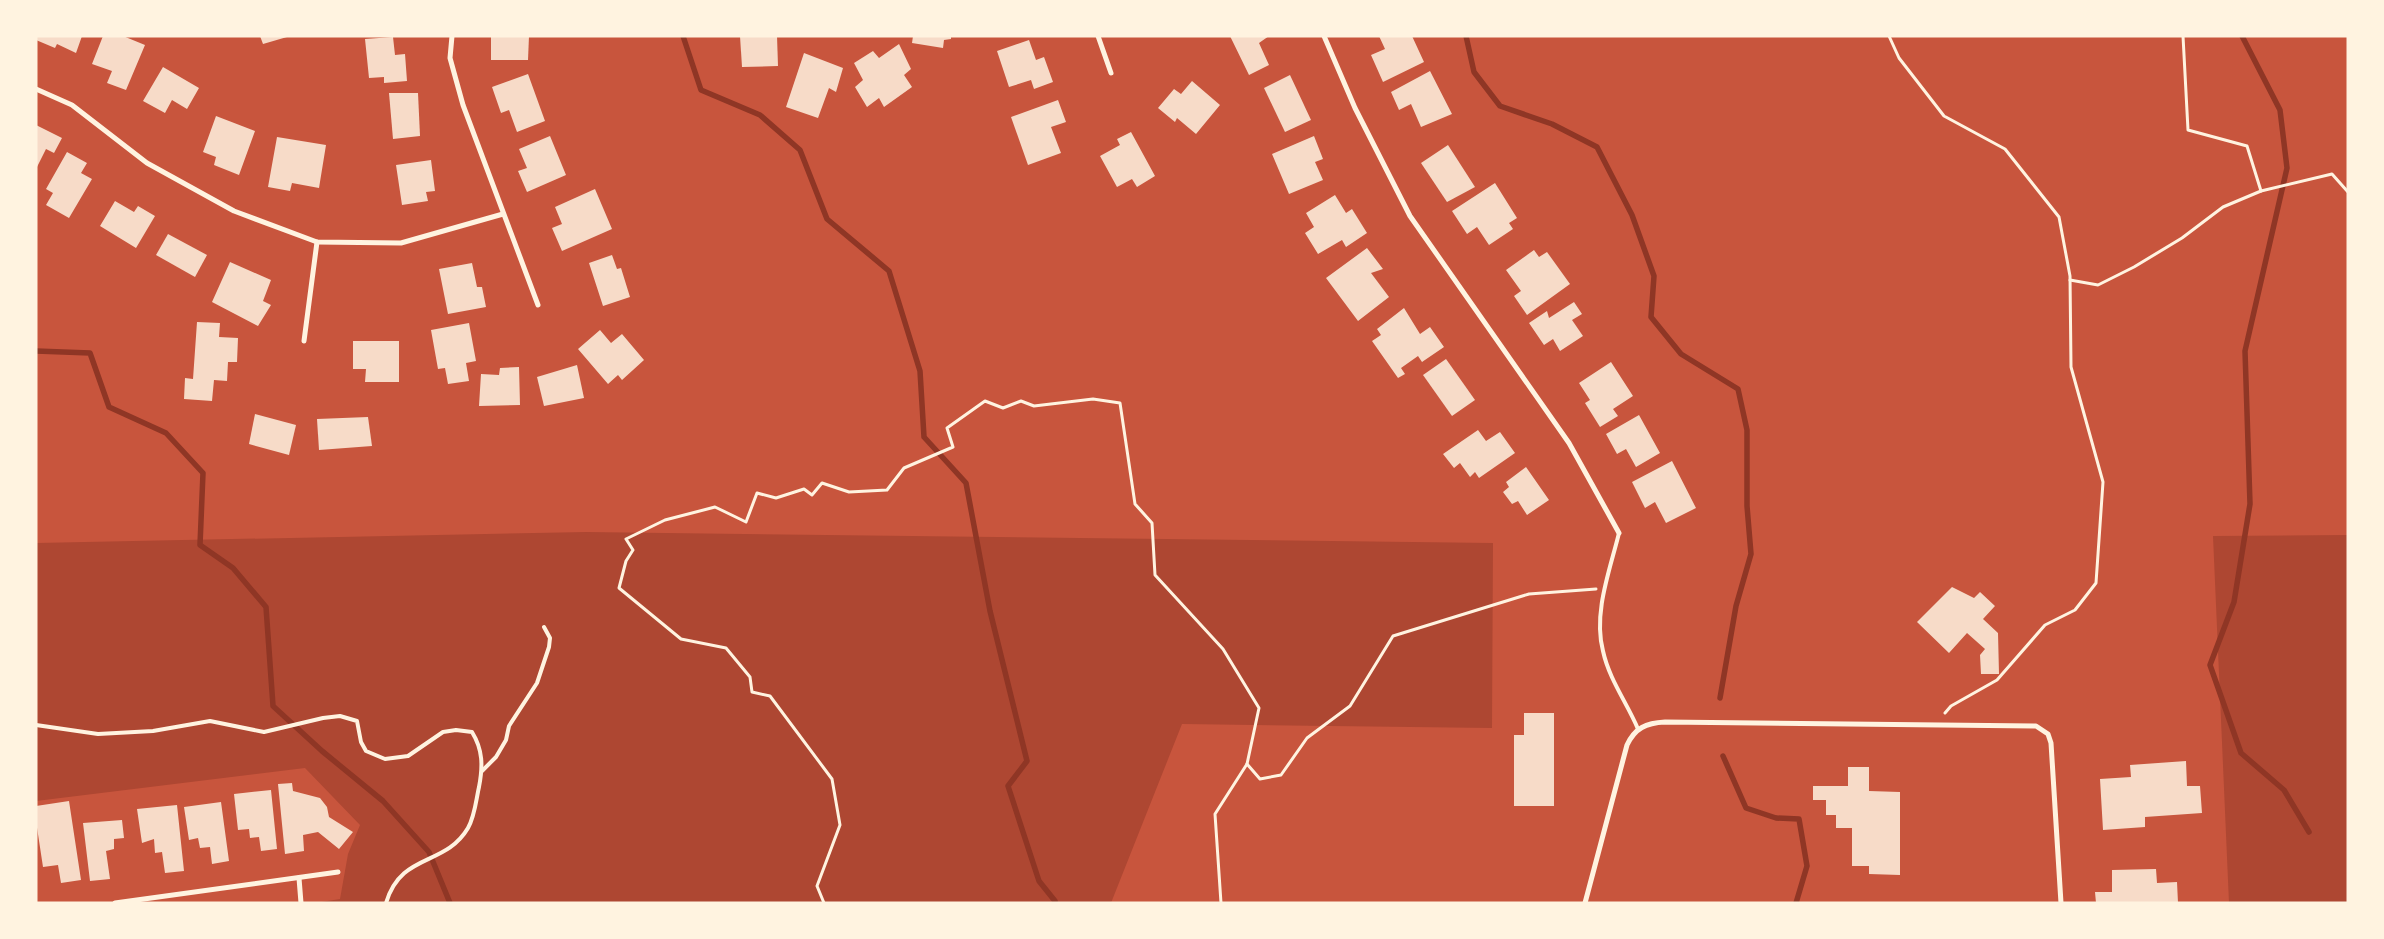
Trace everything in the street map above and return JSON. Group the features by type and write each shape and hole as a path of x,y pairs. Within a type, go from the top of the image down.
{"street":[{"path":"452,36 450,58 463,105 538,305"},
{"path":"1098,36 1111,73"},
{"path":"1324,36 1354,108 1410,216 1570,444 1619,533"},
{"path":"36,88 72,105 147,163 234,212 317,242 400,244 503,214"},
{"path":"304,341 317,242"},
{"path":"1585,903 1627,745 1632,734 1640,727 1665,722 2036,726 2044,730 2051,743 2061,903"},
{"path":"115,903 338,872"},
{"path":"299,878 301,903"}],"lane":[{"path":"1619,533 1600,617 1602,650 1612,676 1640,727"},
{"path":"482,771 496,758 506,740 510,726 537,683 550,647 550,638 544,627"},
{"path":"36,725 98,734 153,731 210,721 264,732 304,722 340,716 357,721 360,742 366,751 385,759 408,756 443,732 456,730 472,732 480,744 482,771 473,814 463,835 454,845 398,876 386,903"}],"path":[{"path":"1889,36 1899,58 1944,116 2005,149 2059,217 2070,280 2071,367 2104,482 2096,583 2075,610 2045,626 1997,680 1951,706 1938,724"},
{"path":"2183,36 2188,130 2247,146 2261,191"},
{"path":"2070,280 2098,285 2166,248 2223,207 2261,191 2332,174 2348,192"},
{"path":"824,903 817,886 840,825 832,778 770,696 752,692 750,677 726,648 681,639 619,588 626,562 633,550 626,539 665,520 715,507 746,522 757,493 776,498 804,489 812,495 822,483 849,492 887,490 904,468 953,447 947,428 985,401 1003,408 1021,401 1034,406 1093,399 1120,403 1135,504 1152,523 1155,575 1223,649 1259,708 1247,764 1215,814 1221,903"},
{"path":"1247,764 1260,779 1281,775 1307,738 1350,706 1393,636 1529,594 1606,588"}],"shaded area":[{"path":"586,532 1493,543 1492,728 1182,724 1111,903 315,903 340,899 348,854 360,825 305,768 36,801 36,543"},
{"path":"2348,535 2348,903 2229,903 2213,536"}],"building":[{"path":"36,36 82,36 76,53 57,44 55,48 36,40"},
{"path":"103,36 123,36 145,45 126,90 107,83 112,71 92,64"},
{"path":"260,36 287,36 287,37 263,44"},
{"path":"491,36 529,36 528,60 491,60"},
{"path":"740,36 777,36 778,66 742,67"},
{"path":"913,36 951,36 951,39 944,40 943,48 912,43"},
{"path":"1230,36 1269,36 1259,43 1269,65 1249,75"},
{"path":"1379,36 1412,36 1424,62 1383,82 1371,55 1385,49"},
{"path":"393,37 395,55 405,54 407,81 384,83 384,77 369,78 365,39"},
{"path":"1029,40 1036,60 1044,57 1053,82 1034,89 1031,80 1009,87 997,51"},
{"path":"899,44 911,69 904,75 912,87 884,107 879,98 867,107 855,87 863,80 854,63 873,51 879,58"},
{"path":"804,53 843,68 836,92 829,88 818,118 786,107"},
{"path":"163,67 199,88 187,109 172,100 165,113 143,101"},
{"path":"1430,71 1452,114 1421,127 1411,104 1399,110 1391,92"},
{"path":"528,74 545,121 517,132 509,110 501,113 492,87"},
{"path":"1290,75 1311,120 1285,132 1264,88"},
{"path":"1192,81 1220,105 1196,134 1177,118 1175,122 1158,108 1174,89 1181,94"},
{"path":"389,93 418,93 420,136 393,139"},
{"path":"1058,100 1066,122 1051,127 1061,153 1028,165 1011,117"},
{"path":"216,116 255,131 239,175 214,165 216,157 203,152"},
{"path":"36,125 62,138 54,153 46,149 36,169"},
{"path":"1131,132 1155,176 1137,187 1132,179 1117,187 1100,156 1120,145 1117,139"},
{"path":"550,136 566,175 527,192 518,171 527,168 519,149"},
{"path":"1314,136 1323,159 1315,162 1323,180 1289,194 1272,154"},
{"path":"277,137 326,145 319,188 292,183 290,191 268,187"},
{"path":"1448,145 1475,187 1447,202 1421,163"},
{"path":"67,152 87,163 81,173 92,179 69,218 46,205 53,193 46,189"},
{"path":"431,160 435,191 426,192 428,201 402,205 396,165"},
{"path":"1495,183 1517,218 1509,223 1513,229 1489,245 1477,227 1467,234 1452,211"},
{"path":"595,189 612,229 562,251 552,228 562,224 555,207"},
{"path":"1335,195 1346,213 1352,209 1367,233 1346,247 1342,240 1318,254 1305,233 1314,227 1306,213"},
{"path":"115,201 134,212 138,206 155,216 136,248 100,226"},
{"path":"168,234 207,255 195,277 156,255"},
{"path":"1367,248 1383,269 1371,273 1389,297 1358,321 1326,278"},
{"path":"1534,250 1539,257 1547,252 1570,284 1527,315 1514,296 1521,291 1506,270"},
{"path":"612,255 617,269 621,268 630,297 603,306 589,263"},
{"path":"230,262 271,280 263,301 271,305 258,326 212,302"},
{"path":"472,263 477,287 482,287 486,307 448,314 439,269"},
{"path":"1574,302 1582,314 1572,320 1583,336 1560,351 1553,339 1544,345 1529,323 1547,311 1549,318"},
{"path":"1404,308 1420,334 1430,327 1444,347 1422,362 1418,356 1401,368 1405,374 1398,378 1372,341 1381,335 1377,329"},
{"path":"197,322 220,323 219,337 238,338 237,362 228,362 227,381 214,380 212,401 184,399 185,378 193,379"},
{"path":"469,323 476,361 466,363 469,381 448,384 445,368 438,369 431,330"},
{"path":"600,330 611,343 622,334 644,360 622,380 618,375 608,384 578,349"},
{"path":"353,341 399,341 399,382 365,382 366,369 353,369"},
{"path":"1446,359 1475,400 1452,416 1423,375"},
{"path":"1611,362 1633,396 1613,409 1618,416 1600,427 1585,403 1590,400 1579,383"},
{"path":"577,365 584,398 544,406 537,377"},
{"path":"519,367 520,405 479,406 481,374 499,375 500,368"},
{"path":"255,414 296,425 289,455 249,444"},
{"path":"1639,415 1660,453 1636,467 1626,449 1617,454 1606,434"},
{"path":"368,417 372,446 319,450 317,419"},
{"path":"1478,430 1486,441 1500,432 1515,453 1479,478 1475,472 1470,477 1460,463 1454,468 1443,454"},
{"path":"1672,461 1696,508 1666,523 1655,502 1645,508 1632,482"},
{"path":"1526,467 1549,500 1527,515 1518,501 1512,504 1503,492 1509,487 1506,482"},
{"path":"1952,587 1974,598 1980,592 1995,606 1983,619 1998,633 1999,674 1981,674 1980,655 1985,649 1967,633 1949,653 1917,622"},
{"path":"1524,713 1554,713 1554,806 1514,806 1514,735 1524,735"},
{"path":"2186,761 2187,786 2200,786 2202,813 2145,817 2145,827 2103,830 2100,779 2131,777 2130,765"},
{"path":"1848,767 1869,767 1869,791 1900,792 1900,875 1869,874 1869,866 1852,866 1852,828 1836,828 1836,815 1826,815 1826,800 1813,800 1813,786 1848,786"},
{"path":"292,783 293,791 320,798 327,807 329,817 353,832 339,849 318,832 303,835 304,851 285,854 278,784"},
{"path":"271,790 277,849 261,851 259,837 250,838 249,829 238,830 234,794"},
{"path":"69,801 81,880 61,883 58,865 43,867 36,821 36,806"},
{"path":"221,802 229,861 212,864 210,847 200,848 198,838 189,840 184,807"},
{"path":"177,805 184,871 165,873 162,852 155,853 154,839 142,843 137,809"},
{"path":"122,820 124,838 114,839 114,849 106,851 110,879 90,881 83,823"},
{"path":"2156,869 2157,883 2177,882 2178,903 2096,903 2095,892 2112,892 2112,870"}],"waterway":[{"path":"683,36 701,90 760,115 800,150 827,219 889,271 920,371 924,437 966,483 990,611 1027,761 1008,786 1039,881 1055,901"},
{"path":"1466,36 1474,72 1500,106 1552,124 1597,147 1632,215 1654,276 1651,317 1681,354 1738,389 1747,430 1747,506 1751,554 1736,606 1720,698"},
{"path":"2242,36 2280,110 2287,168 2245,351 2250,504 2234,602 2210,665 2241,753 2284,790 2309,832"},
{"path":"36,351 90,353 109,407 166,433 203,473 200,545 233,568 266,607 273,706 322,751 383,801 429,852 450,903"},
{"path":"1723,756 1746,808 1776,818 1799,819 1807,866 1796,903"}]}
